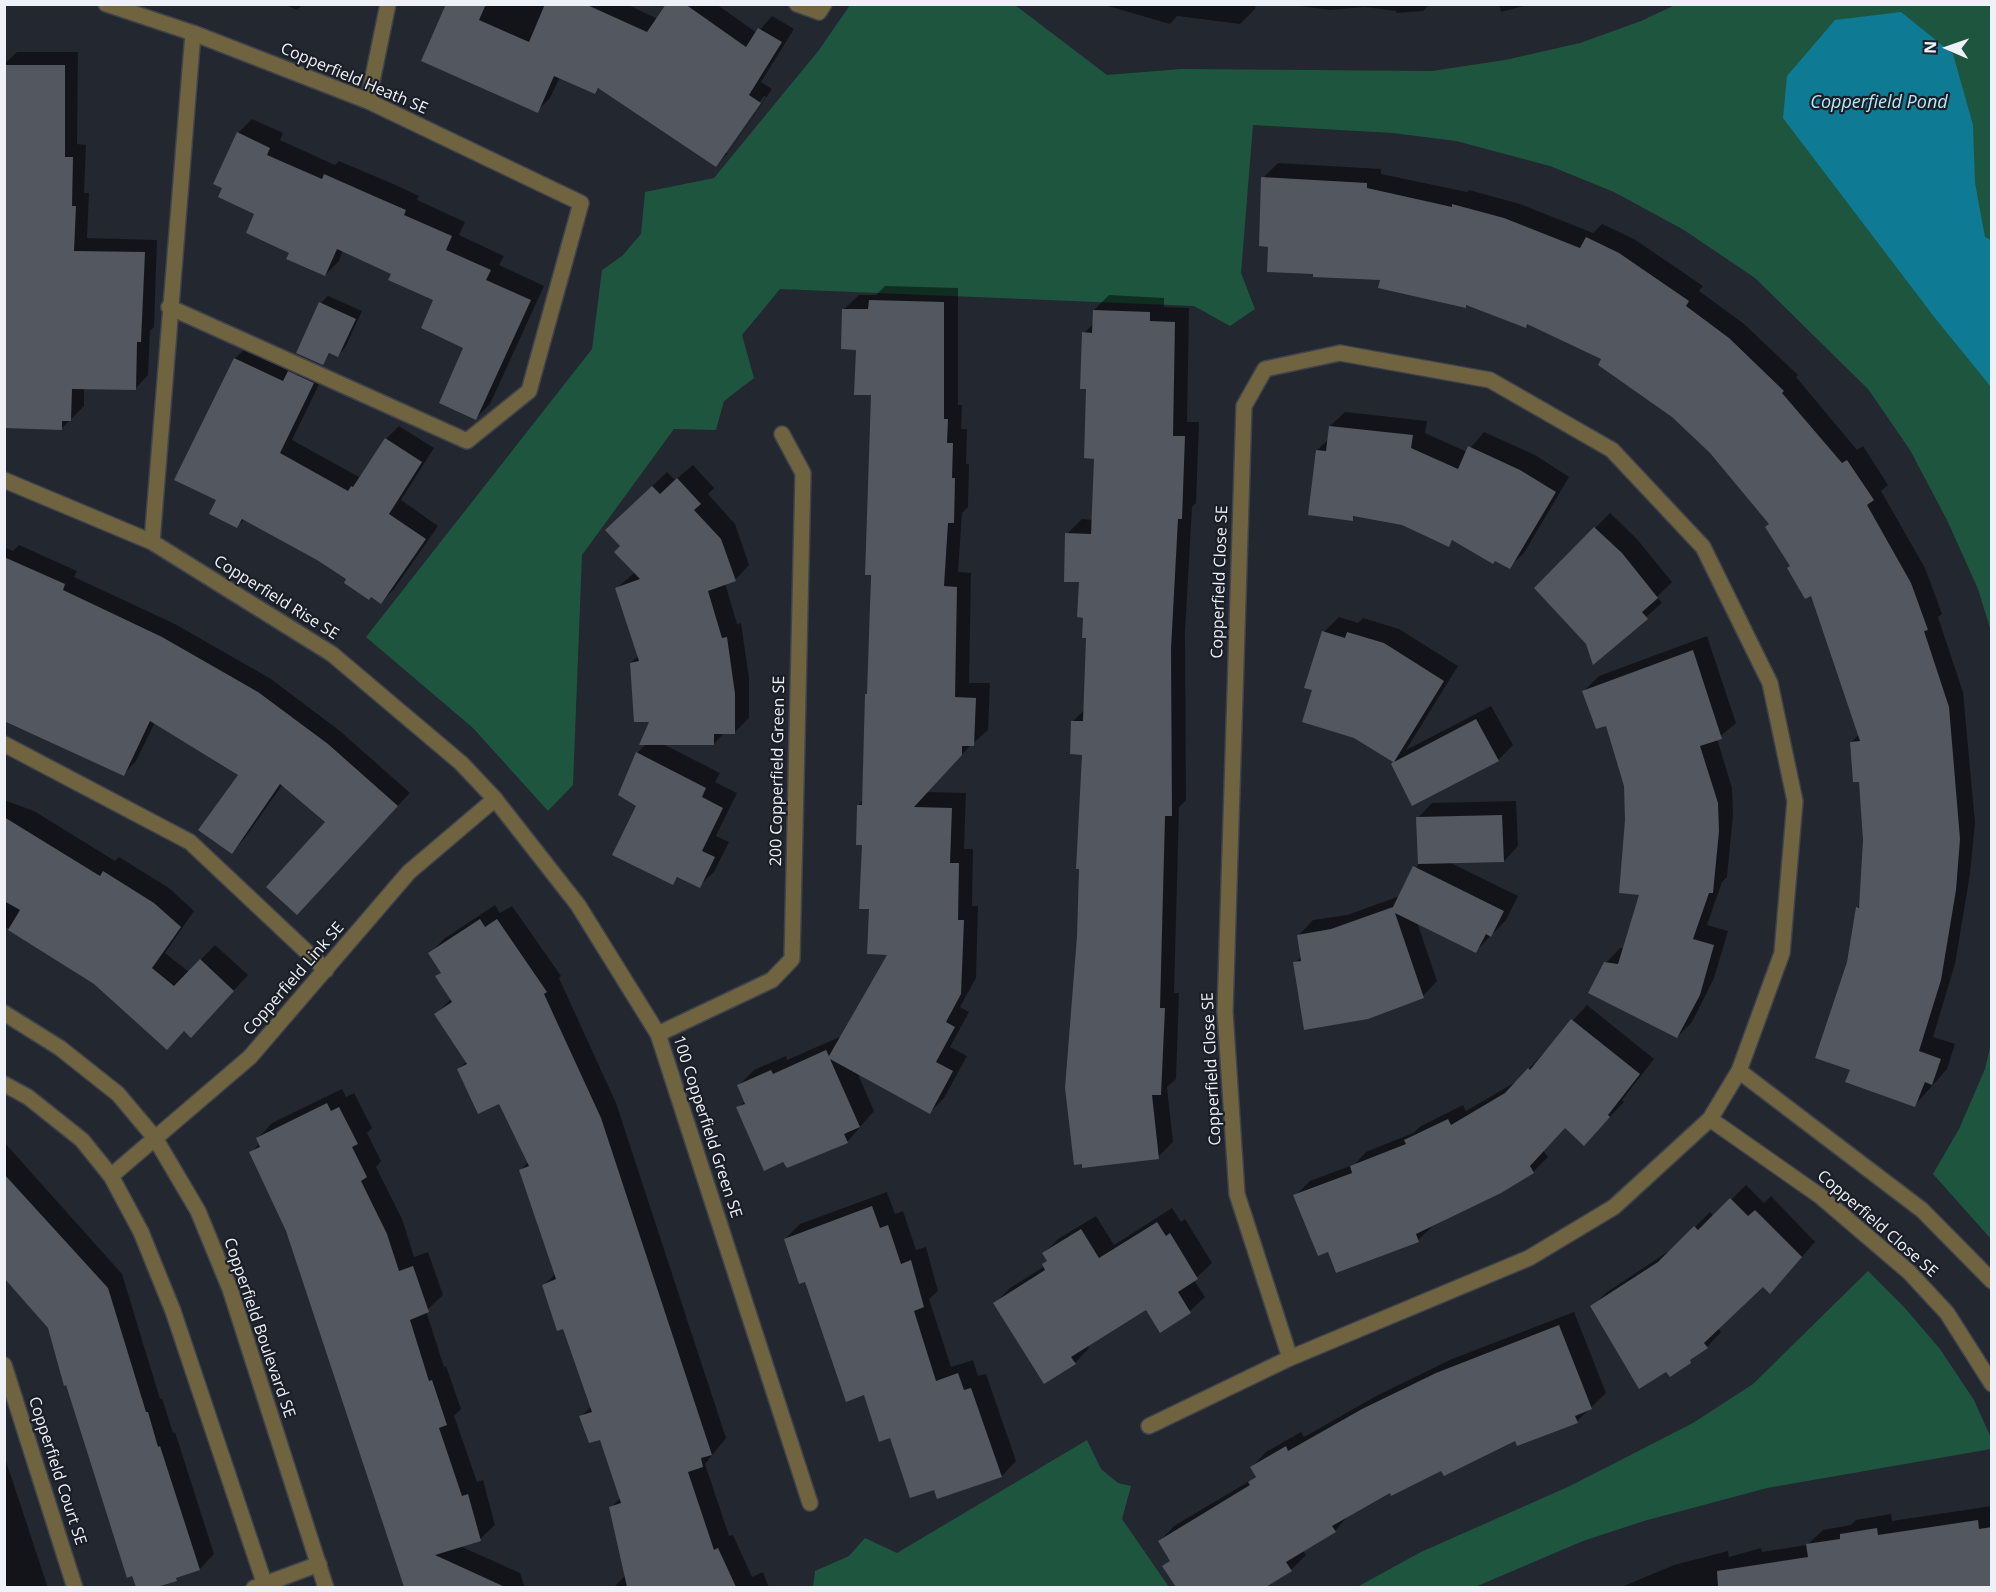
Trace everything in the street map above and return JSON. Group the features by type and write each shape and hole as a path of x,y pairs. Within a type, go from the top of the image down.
{"street":[{"name":"Copperfield Heath SE","path":"106,4 193,33 368,101 581,203 529,391 467,441 169,308"},
{"path":"368,101 388,4"},
{"path":"797,4 819,12 824,4"},
{"path":"152,542 169,308 193,33"},
{"name":"Copperfield Close SE","path":"1340,352 1490,380 1612,450 1703,547 1770,684 1795,801 1782,953 1739,1071 1710,1119 1614,1207 1529,1258 1290,1358 1237,1194 1225,1012 1244,406 1265,369 1340,352"},
{"name":"200 Copperfield Green SE","path":"658,1034 772,980 792,958 803,472 782,434"},
{"name":"Copperfield Rise SE","path":"4,480 152,542 332,654 461,763 495,799"},
{"path":"4,744 190,842 326,970"},
{"name":"100 Copperfield Green SE","path":"495,799 578,905 658,1034 810,1503"},
{"name":"Copperfield Link SE","path":"111,1176 250,1057 409,872 495,799"},
{"name":"Copperfield Boulevard SE","path":"4,1013 60,1048 118,1094 155,1138 198,1211 230,1289 326,1587"},
{"name":"Copperfield Close SE","path":"1739,1071 1922,1210 1992,1281"},
{"path":"4,1084 28,1097 82,1140 111,1176 141,1233 173,1311 262,1586 319,1564"},
{"name":"Copperfield Close SE","path":"1710,1119 1820,1196 1909,1272 1947,1312 1992,1384"},
{"path":"1149,1426 1290,1358"},
{"name":"Copperfield Court SE","path":"4,1365 75,1587"}],"green space":[{"path":"850,5 1015,5 1107,75 1181,69 1432,71 1505,60 1580,43 1641,21 1675,5 1991,5 1991,631 1978,589 1947,520 1910,450 1868,389 1755,278 1684,230 1614,192 1550,166 1456,141 1393,133 1253,125 1241,273 1255,309 1230,326 1194,306 780,289 742,335 754,378 724,401 716,430 674,429 582,555 573,785 548,811 473,728 366,637 592,349 602,270 622,256 641,234 645,192 714,178 819,50"},
{"path":"1991,1043 1992,1239 1933,1174 1959,1129 1985,1069"},
{"path":"1868,1271 1904,1307 1940,1349 1974,1400 1991,1438 1991,1449 1767,1488 1644,1521 1583,1541 1475,1587 1357,1587 1421,1552 1570,1486 1693,1423 1753,1384"},
{"path":"1087,1440 1101,1469 1118,1483 1131,1486 1122,1519 1169,1587 813,1587 815,1571 849,1556 865,1538 897,1553"}],"water":[{"name":"Copperfield Pond","path":"1901,12 1953,54 1973,125 1975,183 1985,237 1991,240 1991,387 1935,318 1783,118 1787,76 1835,20"}],"building":[{"path":"446,4 486,4 479,20 529,42 545,4 585,4 647,32 666,4 685,4 746,47 758,28 782,42 749,95 761,103 716,167 598,88 595,94 554,76 538,113 421,61"},
{"path":"4,65 65,65 65,157 73,157 72,206 76,206 74,251 145,252 141,342 137,342 136,390 72,389 71,421 62,421 62,430 4,428"},
{"path":"237,132 270,148 267,155 322,179 324,174 406,210 404,215 452,236 446,250 491,270 486,280 531,300 476,420 439,403 463,348 421,328 433,300 388,280 391,274 337,249 325,276 286,259 289,253 246,233 254,214 218,197 222,188 213,184"},
{"path":"1261,177 1367,183 1367,188 1452,207 1452,204 1504,218 1580,248 1586,237 1619,253 1689,301 1686,306 1729,338 1784,391 1782,393 1842,463 1847,460 1874,500 1867,505 1911,583 1928,630 1924,631 1949,707 1960,839 1956,890 1941,980 1919,1051 1941,1059 1932,1085 1925,1082 1915,1107 1845,1082 1850,1070 1815,1058 1847,962 1856,907 1859,908 1863,840 1859,782 1853,782 1850,742 1860,741 1811,596 1805,599 1787,568 1790,566 1765,527 1769,524 1710,453 1672,417 1598,365 1601,359 1527,324 1526,328 1466,305 1466,308 1378,288 1380,280 1267,272 1268,247 1259,246"},
{"path":"869,300 944,302 944,419 948,419 947,443 953,443 952,478 955,478 954,523 948,523 944,586 957,587 955,697 976,698 974,746 962,746 962,755 914,807 952,808 950,863 959,863 958,920 964,920 961,994 946,1022 955,1027 936,1062 953,1071 930,1114 830,1059 860,1127 844,1134 848,1143 787,1168 783,1162 764,1171 736,1107 745,1104 737,1085 771,1070 773,1074 826,1050 829,1056 887,955 867,954 869,909 859,909 862,845 856,845 857,805 862,805 871,575 865,575 871,395 854,395 856,350 841,349 842,309 868,309"},
{"path":"319,302 356,319 338,357 329,353 323,365 296,353"},
{"path":"1093,310 1150,312 1150,321 1175,322 1173,436 1185,436 1182,519 1178,519 1171,649 1172,816 1165,816 1160,1008 1165,1008 1161,1095 1152,1095 1159,1159 1082,1168 1082,1164 1074,1165 1065,1088 1077,936 1079,869 1076,869 1082,755 1070,754 1071,721 1083,721 1086,638 1082,638 1083,618 1077,617 1079,582 1064,582 1065,533 1091,534 1094,459 1084,458 1086,389 1080,389 1082,332 1092,333"},
{"path":"234,358 283,381 288,371 314,383 280,453 348,491 351,486 353,487 385,438 422,462 389,514 426,539 381,604 371,597 369,600 344,583 346,579 317,560 242,519 237,528 209,514 216,500 174,480"},
{"path":"1329,426 1413,435 1411,448 1458,469 1468,446 1520,470 1556,492 1510,569 1495,561 1493,564 1452,540 1449,547 1402,525 1353,516 1353,521 1308,515 1316,450 1326,451"},
{"path":"677,478 701,504 694,510 721,539 736,581 708,591 722,638 727,637 735,694 735,734 714,734 714,745 639,745 649,722 634,722 630,663 639,661 615,588 640,579 614,552 620,546 605,530 652,486 660,494"},
{"path":"1594,527 1622,553 1658,598 1642,612 1648,619 1593,665 1586,644 1534,588"},
{"path":"4,557 65,584 63,590 162,637 258,692 328,744 398,806 297,915 266,887 325,822 280,784 232,854 198,830 238,775 150,721 124,776 4,721"},
{"path":"1322,631 1345,638 1347,632 1384,643 1444,681 1394,762 1476,719 1499,761 1412,806 1391,764 1393,762 1354,738 1302,722 1312,690 1304,688"},
{"path":"1693,650 1722,739 1700,746 1718,803 1719,831 1713,893 1709,893 1693,939 1714,945 1700,995 1677,1038 1588,993 1604,962 1618,964 1639,895 1619,893 1625,820 1624,786 1606,726 1596,729 1582,691"},
{"path":"636,752 706,788 702,797 723,808 702,851 715,857 700,888 677,877 673,885 612,855 636,806 618,795"},
{"path":"1502,815 1504,862 1418,864 1416,817"},
{"path":"4,817 100,876 103,871 154,903 181,927 152,968 174,986 200,959 234,991 191,1038 184,1031 167,1050 94,984 8,930 20,910 4,901"},
{"path":"1413,866 1504,911 1491,937 1486,934 1476,953 1395,913 1424,998 1368,1019 1304,1030 1293,962 1301,961 1297,935 1331,929 1393,907"},
{"path":"480,919 485,927 497,919 547,992 544,994 601,1118 712,1455 701,1458 703,1467 688,1472 714,1550 718,1548 736,1587 627,1587 609,1507 621,1503 600,1440 589,1443 579,1416 592,1412 563,1329 557,1331 542,1285 556,1279 519,1170 529,1166 499,1104 478,1114 457,1069 467,1064 434,1014 452,1002 435,976 441,973 428,953"},
{"path":"1571,1019 1640,1074 1608,1115 1610,1117 1584,1146 1565,1128 1530,1166 1534,1173 1501,1193 1416,1234 1419,1242 1336,1273 1328,1252 1318,1256 1293,1195 1352,1173 1350,1166 1406,1144 1404,1140 1448,1119 1451,1125 1505,1093 1528,1068 1530,1070"},
{"path":"327,1103 331,1111 339,1107 358,1144 352,1147 367,1177 361,1181 387,1234 399,1271 413,1266 429,1312 410,1320 429,1381 432,1380 447,1425 439,1428 462,1496 468,1494 481,1541 435,1555 505,1587 404,1587 286,1231 249,1152 260,1147 256,1138"},
{"path":"4,1174 108,1288 146,1412 148,1412 158,1447 160,1446 200,1570 176,1578 177,1581 157,1587 136,1587 132,1576 127,1578 66,1385 64,1386 48,1328 4,1278"},
{"path":"1730,1198 1748,1216 1755,1210 1802,1257 1770,1294 1763,1287 1704,1343 1708,1348 1690,1360 1691,1363 1670,1377 1666,1372 1639,1389 1590,1306 1658,1262 1694,1226 1698,1230"},
{"path":"872,1206 880,1228 888,1225 901,1264 911,1260 924,1307 914,1311 936,1381 958,1373 964,1390 971,1388 1002,1477 937,1499 934,1490 910,1498 890,1438 879,1442 864,1395 846,1402 805,1282 799,1284 784,1239"},
{"path":"1157,1222 1166,1236 1170,1233 1198,1279 1178,1292 1191,1313 1160,1333 1146,1310 1071,1357 1076,1364 1044,1384 993,1303 1045,1270 1042,1264 1047,1261 1042,1253 1081,1229 1099,1258"},
{"path":"1559,1325 1592,1409 1575,1416 1578,1423 1517,1446 1515,1441 1444,1476 1441,1471 1391,1496 1390,1493 1332,1526 1336,1532 1286,1562 1292,1571 1266,1587 1176,1587 1162,1566 1170,1561 1158,1541 1250,1485 1248,1482 1256,1477 1250,1467 1286,1446 1288,1451 1362,1409 1436,1373"},
{"path":"1978,1520 1979,1529 1992,1527 1992,1587 1718,1587 1717,1571 1808,1557 1806,1544 1840,1539 1840,1534 1877,1528 1878,1535"}]}
